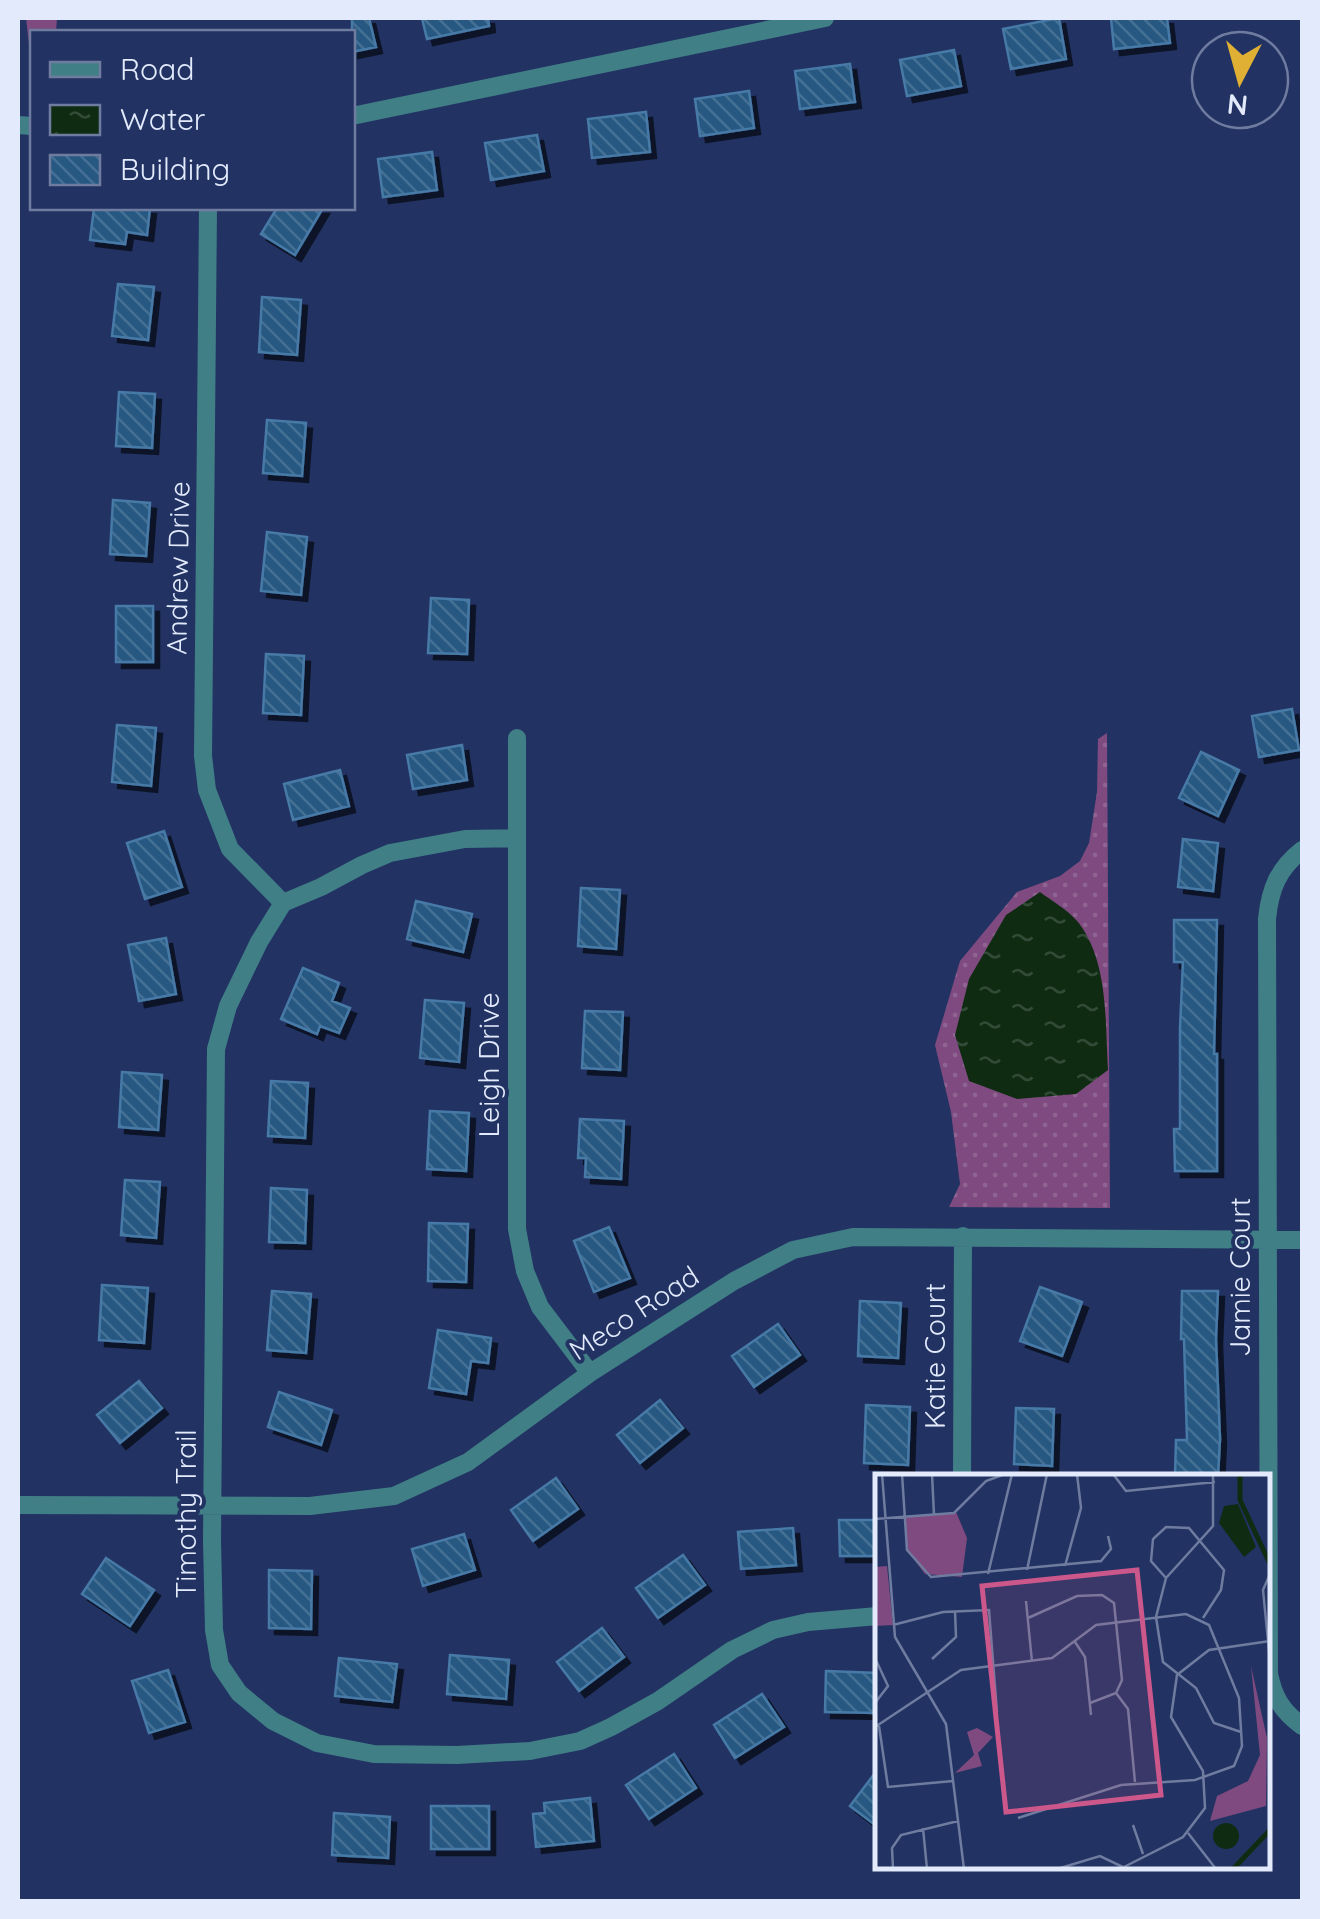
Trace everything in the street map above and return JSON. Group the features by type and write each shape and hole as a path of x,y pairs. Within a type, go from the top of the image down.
{"street":[{"path":"355,115 825,18"},
{"name":"Andrew Drive","path":"208,210 203,756 207,790 230,848 283,903"},
{"name":"Leigh Drive","path":"518,738 517,1229 525,1271 540,1306 590,1373"},
{"path":"283,903 390,854 465,839 517,838"},
{"name":"Jamie Court","path":"1269,1474 1267,920 1277,876 1302,850"},
{"name":"Timothy Trail","path":"283,903 228,1006 216,1049 214,1630 220,1664 239,1693 272,1721 316,1743 374,1754 530,1751 580,1741 611,1728 732,1650 773,1630 808,1622 875,1616"},
{"name":"Katie Court","path":"962,1474 963,1236"},
{"name":"Meco Road","path":"18,1505 310,1506 394,1496 468,1462 590,1373 734,1281 793,1250 853,1237 1302,1240"},
{"name":"Jamie Court","path":"1270,1679 1284,1713 1302,1726"}],"green space":[{"path":"26,18 57,18 56,30 30,30 30,53"},
{"path":"1107,733 1110,1208 949,1207 960,1184 951,1112 935,1045 960,961 1017,892 1060,876 1080,861 1089,843 1097,792 1098,739"}],"water":[{"path":"1040,892 1078,922 1095,955 1104,993 1108,1070 1076,1094 1017,1099 969,1081 955,1035 969,979 1006,915"}],"building":[{"path":"352,18 369,18 376,47 355,51"},
{"path":"422,18 488,18 489,26 427,39"},
{"path":"1059,18 1066,59 1011,69 1003,29"},
{"path":"1111,18 1167,18 1170,43 1114,49"},
{"path":"954,50 961,86 907,96 900,60"},
{"path":"850,64 855,102 800,109 795,71"},
{"path":"749,91 754,128 700,136 695,99"},
{"path":"646,112 650,152 592,158 588,119"},
{"path":"537,135 544,171 491,180 485,143"},
{"path":"432,152 437,190 383,197 378,159"},
{"path":"94,210 150,210 147,235 127,232 125,244 90,240"},
{"path":"276,210 322,210 295,255 261,234"},
{"path":"118,284 154,287 148,340 112,336"},
{"path":"262,297 301,300 297,355 259,352"},
{"path":"119,392 155,394 152,448 116,446"},
{"path":"267,420 306,423 302,476 263,473"},
{"path":"113,500 150,503 146,556 110,554"},
{"path":"267,532 307,537 301,595 261,591"},
{"path":"431,598 469,600 467,654 428,653"},
{"path":"116,606 153,606 153,662 116,662"},
{"path":"266,654 304,656 301,715 263,713"},
{"path":"1292,709 1299,750 1259,757 1252,716"},
{"path":"117,725 156,728 151,786 112,782"},
{"path":"462,745 467,780 413,789 407,755"},
{"path":"1201,752 1239,770 1218,816 1179,798"},
{"path":"340,770 349,806 293,820 284,784"},
{"path":"164,831 182,887 145,899 127,843"},
{"path":"1183,839 1218,843 1213,891 1178,887"},
{"path":"581,888 620,890 616,949 578,946"},
{"path":"416,901 472,914 463,952 407,939"},
{"path":"1174,920 1217,920 1217,1171 1175,1171 1174,1129 1180,1129 1183,962 1174,962"},
{"path":"166,938 176,994 139,1001 128,945"},
{"path":"303,968 339,983 332,1001 350,1008 339,1033 320,1026 317,1034 281,1019"},
{"path":"425,1000 464,1003 459,1062 420,1058"},
{"path":"585,1011 623,1012 620,1070 582,1068"},
{"path":"122,1072 162,1075 158,1130 119,1127"},
{"path":"271,1081 308,1083 305,1138 268,1136"},
{"path":"430,1111 469,1113 466,1171 427,1169"},
{"path":"580,1119 624,1121 621,1179 585,1177 586,1158 578,1158"},
{"path":"125,1180 160,1182 156,1238 121,1235"},
{"path":"271,1188 307,1190 305,1243 269,1242"},
{"path":"429,1223 468,1224 466,1282 428,1281"},
{"path":"609,1227 630,1278 594,1292 574,1241"},
{"path":"102,1285 148,1288 144,1343 99,1340"},
{"path":"1040,1287 1082,1302 1062,1356 1020,1341"},
{"path":"272,1291 311,1294 306,1353 267,1350"},
{"path":"1182,1291 1218,1291 1218,1474 1175,1474 1176,1440 1187,1440"},
{"path":"860,1301 901,1303 898,1358 858,1356"},
{"path":"778,1324 800,1355 754,1387 732,1356"},
{"path":"438,1330 491,1338 488,1363 471,1361 466,1394 429,1388"},
{"path":"139,1381 162,1408 120,1443 97,1415"},
{"path":"279,1392 332,1410 321,1445 268,1427"},
{"path":"660,1400 683,1428 640,1463 617,1435"},
{"path":"866,1405 910,1407 908,1465 864,1463"},
{"path":"1016,1408 1054,1409 1052,1466 1014,1464"},
{"path":"556,1478 578,1509 533,1541 511,1510"},
{"path":"839,1520 875,1520 875,1556 840,1556"},
{"path":"793,1528 796,1565 741,1569 738,1532"},
{"path":"464,1534 475,1570 423,1586 412,1549"},
{"path":"683,1555 705,1585 658,1618 636,1588"},
{"path":"106,1558 154,1590 130,1626 82,1594"},
{"path":"269,1570 312,1571 311,1629 269,1628"},
{"path":"602,1628 624,1657 579,1691 557,1662"},
{"path":"450,1655 509,1660 506,1699 447,1694"},
{"path":"339,1658 397,1664 392,1702 335,1696"},
{"path":"168,1670 185,1722 149,1733 132,1681"},
{"path":"826,1671 875,1673 875,1713 825,1712"},
{"path":"762,1694 784,1727 735,1758 714,1725"},
{"path":"674,1754 696,1788 649,1819 626,1785"},
{"path":"875,1773 875,1825 850,1806"},
{"path":"590,1798 594,1841 536,1847 533,1814 545,1813 544,1803"},
{"path":"431,1806 489,1806 489,1849 431,1849"},
{"path":"334,1813 390,1817 388,1858 332,1855"}]}
